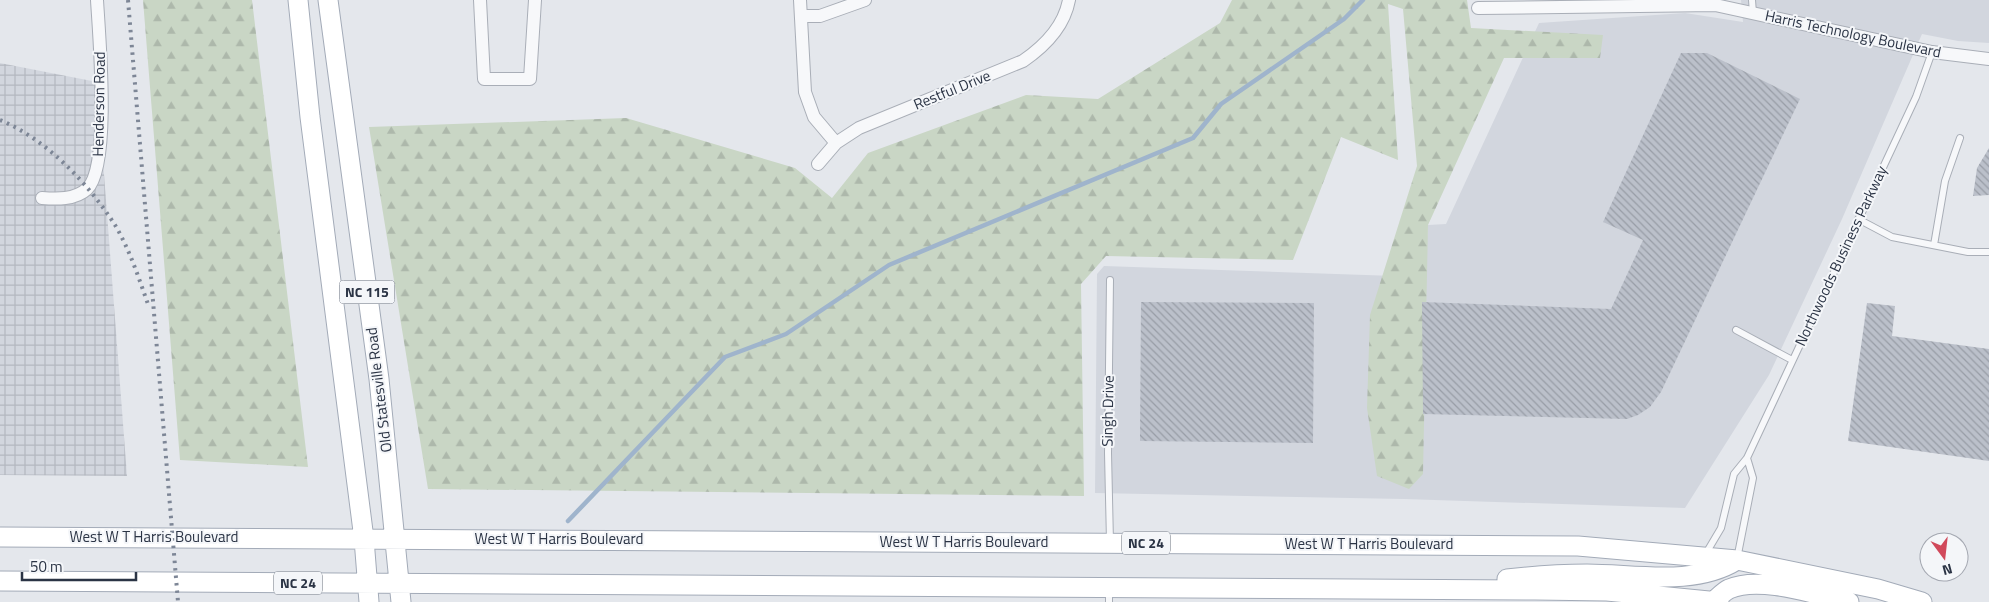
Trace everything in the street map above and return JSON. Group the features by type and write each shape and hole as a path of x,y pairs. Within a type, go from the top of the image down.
{"main road":[{"name":"NC 115","path":"298,0 310,117 364,539 369,602"},
{"name":"Old Statesville Road","path":"328,0 379,379 400,593"},
{"name":"West W T Harris Boulevard","path":"0,537 1510,545 1587,547 1705,555 1737,560 1878,589 1922,602"},
{"path":"1418,589 1532,576 1697,575 1726,566 1737,560"},
{"name":"NC 24","path":"0,581 368,583 400,593 1109,594 1418,589 1607,591 1716,602"},
{"path":"1716,602 1730,588 1752,584 1776,586 1849,602"}],"street":[{"name":"Henderson Road","path":"42,198 61,199 86,190 94,180 98,166 102,101 98,0"},
{"path":"480,0 484,79 530,78 535,0"},
{"path":"800,0 805,92 814,117 836,143"},
{"path":"801,16 820,16 865,0"},
{"name":"Restful Drive","path":"818,164 836,143 859,128 1023,61 1040,49 1051,37 1063,21 1069,0"},
{"name":"Harris Technology Boulevard","path":"1478,8 1715,5 1932,52 1989,59"}],"lane":[{"path":"1752,0 1753,13"},
{"name":"Northwoods Business Parkway","path":"1705,555 1721,528 1734,474 1748,458 1916,97 1932,52"},
{"path":"1934,245 1945,181 1960,138"},
{"path":"1858,219 1892,237 1968,252 1989,252"},
{"name":"Singh Drive","path":"1110,280 1108,452 1110,543"},
{"path":"1736,330 1792,360"},
{"path":"1737,560 1753,478 1748,458"}],"shaded area":[{"path":"1741,0 1989,0 1989,43 1958,41 1922,34 1842,219 1769,375 1685,508 1404,499 1095,493 1097,274 1104,266 1424,277 1428,225 1446,224 1539,23 1685,13 1743,22"},
{"path":"0,63 97,82 127,476 0,475"}],"green space":[{"path":"143,0 252,0 308,467 180,460"},
{"path":"1232,0 1467,0 1471,28 1603,35 1600,58 1504,58 1428,225 1423,474 1409,489 1377,476 1367,408 1370,315 1417,166 1403,9 1388,4 1398,160 1341,137 1293,260 1106,256 1081,284 1084,496 428,489 369,127 626,118 795,168 832,198 868,153 1026,95 1098,99 1220,23"}],"building":[{"path":"1681,53 1707,53 1800,99 1661,392 1650,407 1638,415 1627,419 1423,414 1422,302 1611,309 1643,240 1603,222"},
{"path":"1989,148 1989,195 1973,196 1977,168"},
{"path":"1141,302 1314,303 1313,443 1140,441"},
{"path":"1867,303 1895,306 1892,336 1989,349 1989,461 1848,441"}],"waterway":[{"path":"568,521 725,357 786,334 889,265 1193,138 1221,104 1344,19 1363,0"}],"railway":[{"path":"128,0 178,602"},
{"path":"0,120 17,128 49,150 79,178 104,209 125,244 149,307"}]}
